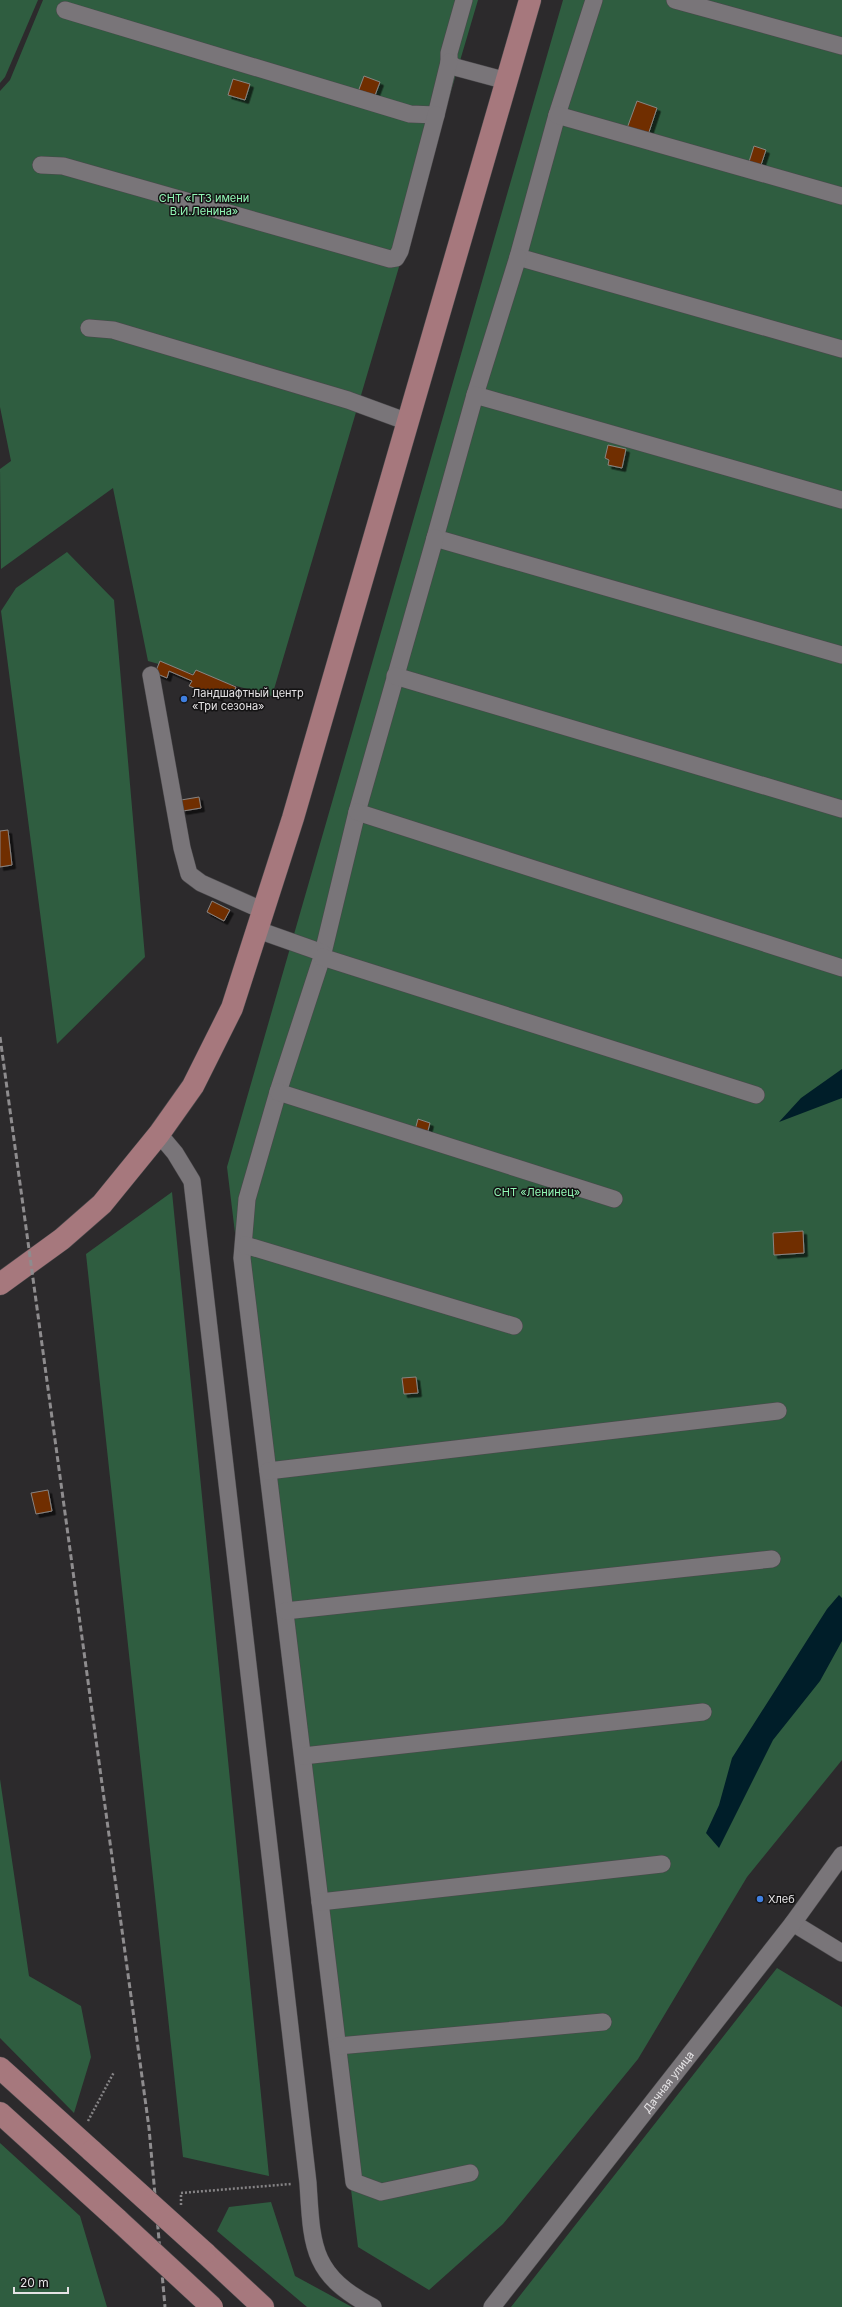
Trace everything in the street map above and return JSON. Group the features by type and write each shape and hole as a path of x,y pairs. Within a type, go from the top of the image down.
{"main road":[{"path":"0,1284 62,1239 102,1204 159,1134 193,1086 228,1015 294,818 530,0"},
{"path":"0,2068 263,2307"},
{"path":"0,2113 212,2307"}],"street":[{"path":"41,165 63,166 390,259 396,258 400,251 450,62 449,53 464,0"},
{"path":"470,2173 381,2192 354,2182 242,1258 245,1246 247,1198 278,1092 322,955 357,812 434,538 475,395 518,257 557,115 594,0"},
{"path":"675,0 842,46"},
{"path":"65,10 410,114 436,115"},
{"path":"450,62 455,67 507,81"},
{"path":"557,115 842,196"},
{"path":"518,257 842,349"},
{"path":"89,328 113,330 348,400 408,422"},
{"path":"475,395 842,500"},
{"path":"434,538 842,655"},
{"path":"151,675 182,848 189,874 201,883 322,955 756,1094"},
{"path":"395,676 842,809"},
{"path":"357,812 842,968"},
{"path":"278,1092 614,1199"},
{"path":"159,1134 175,1153 192,1181 308,2183 311,2237 319,2262 337,2284 354,2297 373,2307"},
{"path":"245,1246 514,1326"},
{"path":"268,1471 778,1411"},
{"path":"285,1611 772,1559"},
{"path":"303,1756 703,1712"},
{"name":"Дачная улица","path":"492,2307 793,1923 842,1855"},
{"path":"320,1902 662,1864"},
{"path":"793,1923 842,1953"},
{"path":"338,2046 603,2022"}],"path":[{"path":"85,2145 114,2072"},
{"path":"181,2208 181,2193 308,2183"}],"green space":[{"path":"0,0 38,0 5,77 0,83"},
{"name":"СНТ «ГТЗ имени В.И.Ленина»","path":"43,0 478,0 272,696 148,661 113,488 1,569 0,469 11,461 0,407 0,91 10,80"},
{"name":"СНТ «Ленинец»","path":"563,0 842,0 842,1760 747,1877 638,2059 503,2224 429,2290 358,2247 227,1167"},
{"path":"67,552 114,600 145,957 57,1044 1,611 16,588"},
{"path":"172,1192 269,2176 183,2157 86,1254"},
{"path":"0,1779 29,1976 81,2006 91,2057 74,2113 0,2038"},
{"path":"777,1968 842,2007 842,2307 511,2307"},
{"path":"0,2143 80,2216 107,2307 0,2307"},
{"path":"271,2202 295,2276 352,2307 307,2307 217,2231 229,2207"}],"water":[{"path":"842,1069 842,1098 779,1122 801,1098"},
{"path":"839,1595 842,1598 842,1641 820,1681 773,1740 719,1848 706,1833 719,1805 732,1758 827,1609"}],"building":[{"path":"364,76 380,82 374,98 358,92"},
{"path":"233,79 250,84 245,100 228,95"},
{"path":"637,101 657,108 647,138 626,131"},
{"path":"754,146 766,150 760,168 748,165"},
{"path":"608,445 626,449 622,468 608,465 609,460 605,458"},
{"path":"160,661 193,675 196,670 236,687 232,697 221,692 219,698 189,686 192,681 169,671 167,678 155,673"},
{"path":"199,797 201,808 183,811 181,800"},
{"path":"8,830 12,865 0,867 0,831"},
{"path":"212,901 230,910 224,921 207,912"},
{"path":"418,1119 430,1123 426,1138 414,1134"},
{"path":"803,1231 804,1253 774,1255 773,1233"},
{"path":"416,1377 418,1393 404,1394 402,1378"},
{"path":"48,1490 52,1511 36,1514 31,1493"}],"railway":[{"path":"0,1037 149,2128 165,2307"}],"place":[{"name":"Ландшафтный центр «Три сезона»","path":"184,699"},
{"name":"Хлеб","path":"760,1899"}]}
